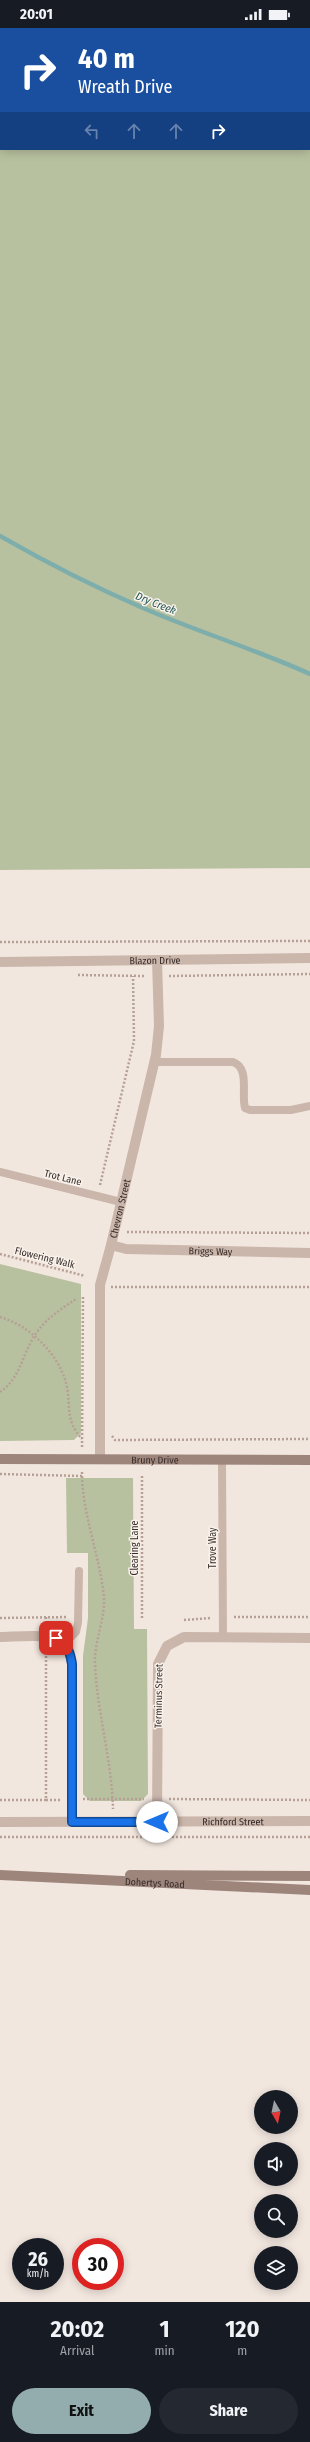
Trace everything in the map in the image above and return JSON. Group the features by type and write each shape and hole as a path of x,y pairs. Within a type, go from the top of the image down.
{"main road":[{"name":"Bruny Drive","path":"0,1459 310,1460"},
{"name":"Dohertys Road","path":"0,1875 310,1876"},
{"name":"Dohertys Road","path":"0,1875 310,1890"}],"street":[{"name":"Blazon Drive","path":"0,962 310,958"},
{"name":"Chevron Street","path":"100,1459 100,1285 111,1245 154,1062 159,1026 162,976 157,960"},
{"name":"Briggs Way","path":"111,1245 126,1249 310,1253"},
{"path":"0,1637 56,1638 65,1643 70,1653 72,1664 72,1822"},
{"name":"Terminus Street","path":"157,1822 158,1664 161,1654 175,1640 184,1638 310,1638"},
{"name":"Richford Street","path":"0,1822 310,1821"}],"lane":[{"path":"154,1062 233,1062 240,1064 243,1069 243,1102 245,1108 250,1110 291,1110 310,1106"},
{"name":"Trot Lane","path":"0,1172 121,1202"},
{"name":"Trove Way","path":"222,1459 223,1637"},
{"path":"65,1643 76,1632 78,1618 79,1571"}],"path":[{"path":"0,942 310,941"},
{"path":"77,975 162,976"},
{"path":"97,1196 134,1041 133,976"},
{"name":"Flowering Walk","path":"0,1254 85,1276"},
{"path":"111,1287 310,1287"},
{"path":"83,1295 82,1476 86,1510 104,1599 95,1663 101,1719 111,1768 114,1822 110,1837"},
{"path":"0,1392 15,1379 34,1336 54,1314 76,1299"},
{"path":"0,1317 13,1321 34,1336 51,1353 62,1376 68,1396 70,1421 73,1429 82,1439"},
{"path":"100,1434 109,1433 115,1440 310,1439"},
{"path":"0,1474 82,1476"},
{"name":"Clearing Lane","path":"142,1476 142,1620"},
{"path":"46,1617 46,1800"},
{"path":"184,1620 223,1617 310,1617"},
{"path":"0,1618 78,1618"},
{"path":"166,1792 166,1799 310,1800"},
{"path":"0,1800 157,1800"},
{"path":"0,1837 310,1837"}],"green space":[{"path":"0,150 310,150 310,868 0,870"},
{"path":"0,1264 81,1284 81,1433 74,1440 0,1441"},
{"path":"66,1478 133,1478 134,1629 147,1629 148,1794 141,1801 90,1801 83,1794 83,1656 88,1618 88,1553 67,1553"}],"waterway":[{"name":"Dry Creek","path":"0,536 35,556 107,592 164,617 310,674"}],"route":[{"path":"56,1638 65,1643 70,1653 72,1664 72,1822 157,1822"}]}
